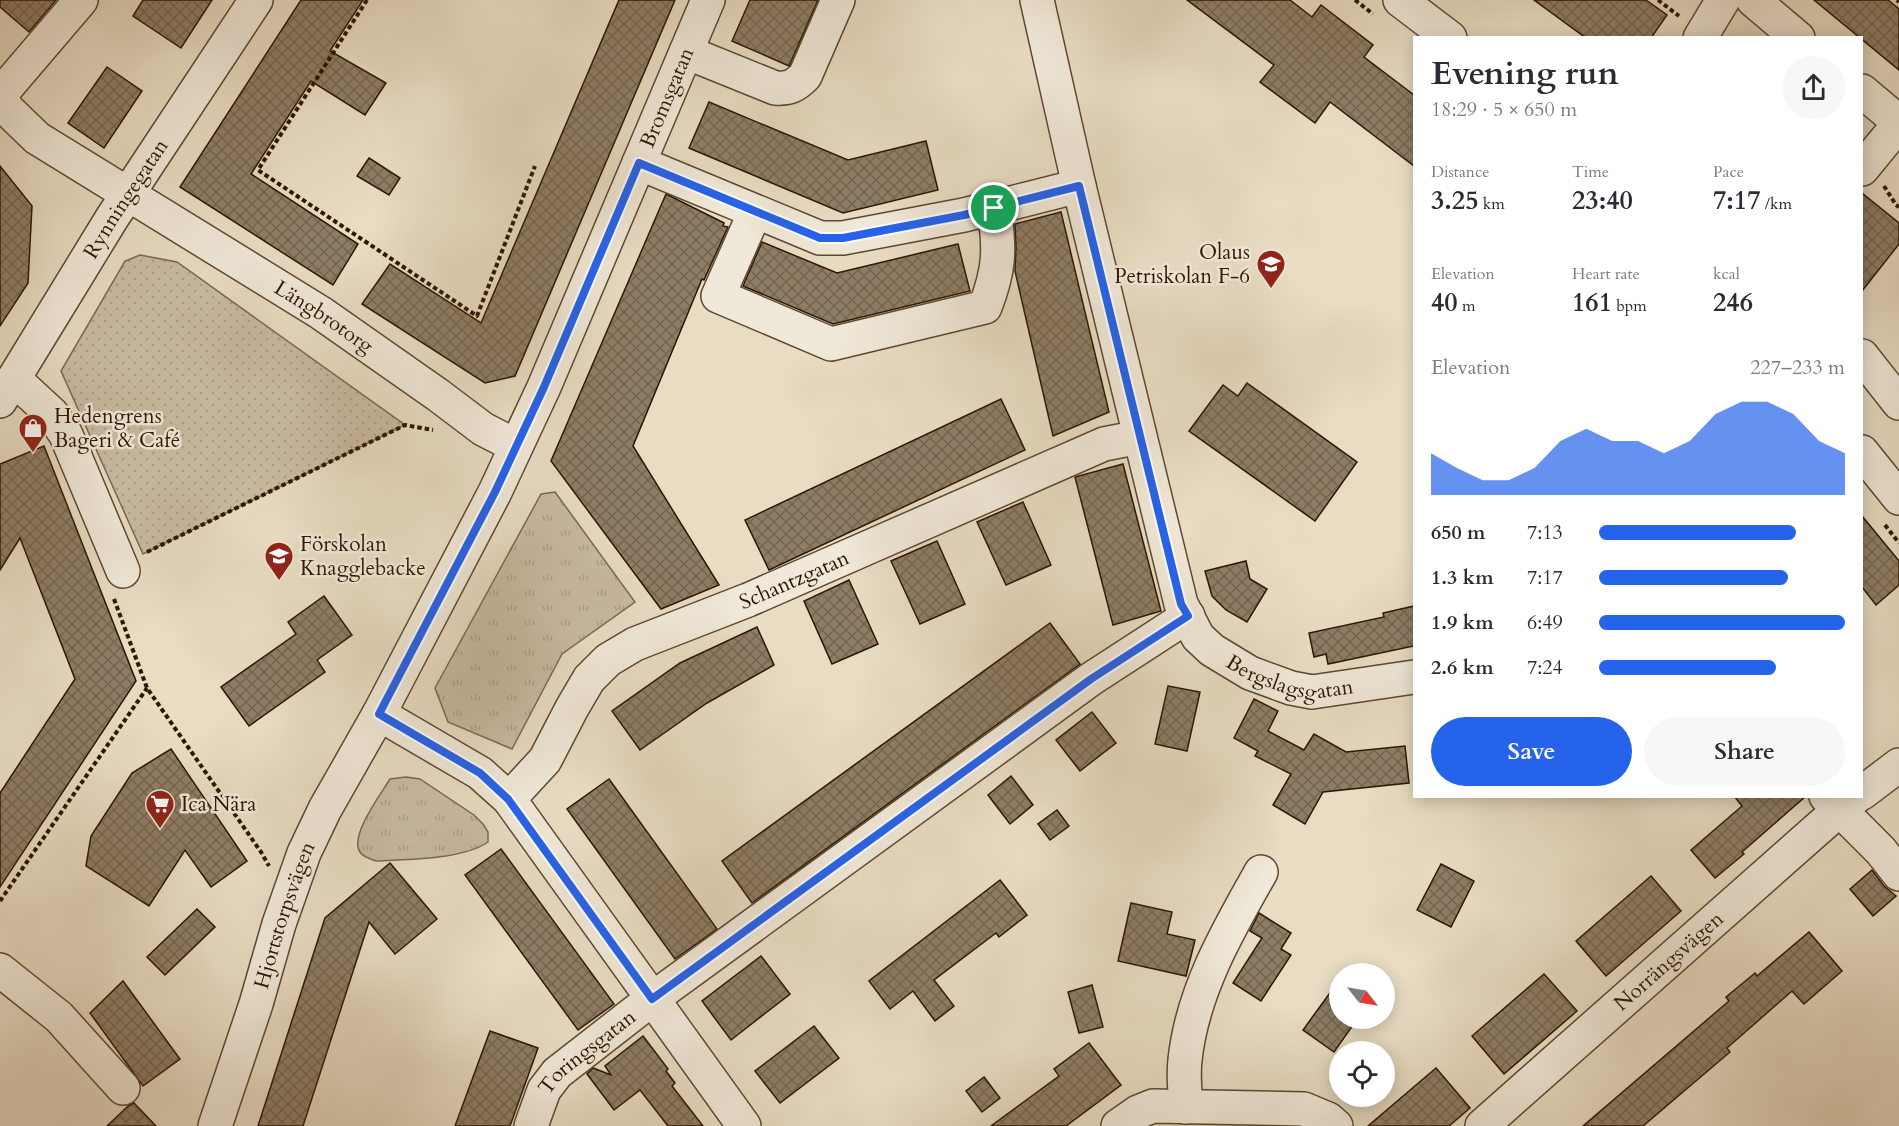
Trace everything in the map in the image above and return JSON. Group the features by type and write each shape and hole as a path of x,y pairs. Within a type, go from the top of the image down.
{"street":[{"path":"0,97 81,0"},
{"name":"Rynningegatan","path":"7,390 128,194 256,0"},
{"name":"Bromsgatan","path":"379,714 495,492 544,387 708,0"},
{"path":"686,52 775,88 787,89 796,85 805,76 838,0"},
{"name":"Bergslagsgatan","path":"1037,0 1079,186 1181,604 1198,637 1212,650 1250,673 1291,688 1312,692 1413,677"},
{"path":"1400,0 1447,36"},
{"path":"1701,36 1723,0"},
{"path":"1753,0 1796,36"},
{"path":"1863,91 1899,123 1863,169"},
{"name":"Längbrotorg","path":"0,97 9,111 37,138 321,313 483,429 516,446"},
{"path":"639,163 820,238 843,238 994,208 1079,186"},
{"path":"755,212 718,296 831,344 985,307 997,271 998,235 994,208"},
{"path":"1863,357 1896,393"},
{"path":"7,390 52,414 66,435 123,571"},
{"name":"Schantzgatan","path":"508,799 544,760 588,680 608,660 635,644 748,600 1104,444 1140,437"},
{"path":"1863,453 1899,498"},
{"name":"Toringsgatan","path":"531,1126 544,1090 557,1073 652,999 1091,679 1188,616"},
{"path":"379,714 480,773 508,799 744,1126"},
{"name":"Hjortstorpsvägen","path":"215,1126 304,853 325,809 379,714"},
{"name":"Norrängsvägen","path":"1863,788 1899,765"},
{"path":"1846,799 1899,874"},
{"name":"Norrängsvägen","path":"1482,1126 1846,799"},
{"path":"1186,1107 1185,1061 1195,1006 1231,924 1261,872"},
{"path":"0,970 59,1017 123,1088"},
{"path":"1118,1126 1138,1112 1153,1106 1304,1109 1328,1119 1336,1126"}],"path":[{"path":"367,0 258,170 477,316 535,166"},
{"path":"1363,6 1368,0"},
{"path":"292,887 273,874 261,852 147,688 109,584 143,554 405,425 435,430"},
{"path":"0,901 147,688"}],"green space":[{"path":"140,255 177,262 405,425 143,554 61,371 125,261"},
{"path":"555,492 635,602 562,654 512,749 448,722 435,688 541,494"},
{"path":"406,777 420,779 474,815 488,832 488,842 464,852 434,858 376,861 363,855 358,845 359,836 368,815 390,779"}],"building":[{"path":"0,0 56,0 29,32 0,7"},
{"path":"143,0 212,0 181,48 133,16"},
{"path":"301,0 363,0 330,51 386,83 365,115 311,81 251,174 358,244 333,285 180,187"},
{"path":"619,0 675,0 515,376 485,383 362,304 390,264 481,323"},
{"path":"750,0 818,0 789,66 732,41"},
{"path":"1187,0 1290,0 1312,17 1321,5 1373,45 1364,57 1413,94 1413,165 1330,102 1315,123 1260,82 1274,65"},
{"path":"1534,0 1646,0 1667,15 1652,36 1583,36"},
{"path":"1814,0 1888,0 1899,9 1899,70 1863,40 1863,36 1858,36"},
{"path":"107,67 142,91 104,148 68,123"},
{"path":"709,102 848,160 926,141 938,190 843,213 689,148"},
{"path":"369,158 400,178 389,195 357,176"},
{"path":"0,166 32,206 28,283 0,326"},
{"path":"666,194 728,227 704,280 702,279 633,446 719,585 661,609 551,461"},
{"path":"1863,194 1899,223 1899,244 1863,290"},
{"path":"1061,212 1109,412 1053,436 1015,271 1015,224"},
{"path":"762,242 837,273 958,244 970,291 833,324 743,286"},
{"path":"1247,383 1357,462 1315,521 1189,431 1223,385 1238,396"},
{"path":"1001,399 1025,450 769,570 745,520"},
{"path":"44,446 136,681 0,887 0,793 75,679 20,538 0,570 0,464"},
{"path":"1123,464 1161,611 1113,625 1075,477"},
{"path":"1023,502 1051,565 1006,585 977,522"},
{"path":"1863,517 1899,561 1899,585 1876,605 1863,588"},
{"path":"937,541 965,604 920,624 891,561"},
{"path":"1246,561 1250,579 1267,589 1247,622 1226,610 1212,596 1205,571"},
{"path":"849,580 878,644 832,664 804,601"},
{"path":"324,596 352,635 317,660 325,672 249,726 221,687 296,634 288,622"},
{"path":"1413,606 1413,646 1328,664 1326,654 1314,657 1309,633 1384,617 1383,613"},
{"path":"1050,623 1080,664 752,903 722,861"},
{"path":"757,627 774,665 707,703 640,750 612,711 680,663"},
{"path":"1168,686 1200,692 1187,751 1155,744"},
{"path":"1254,699 1278,711 1268,731 1304,750 1314,734 1346,752 1405,746 1409,783 1323,792 1305,824 1273,805 1291,774 1255,756 1258,751 1234,738"},
{"path":"1092,712 1116,743 1080,771 1056,740"},
{"name":"Ica Nära","path":"171,749 247,861 211,887 185,850 149,906 86,866 91,836 132,773"},
{"path":"1011,776 1033,805 1010,824 988,795"},
{"path":"609,779 717,929 675,959 567,809"},
{"path":"1736,798 1804,798 1715,878 1691,850 1742,806"},
{"path":"1057,810 1069,826 1050,840 1038,824"},
{"path":"501,849 614,1004 578,1030 465,875"},
{"path":"390,863 437,919 395,954 369,922 303,1126 258,1126 325,918"},
{"path":"1441,864 1474,881 1451,927 1417,910"},
{"path":"1872,870 1884,886 1896,896 1873,916 1850,889"},
{"path":"1651,876 1681,911 1606,976 1576,941"},
{"path":"1000,880 1027,915 999,937 996,933 934,980 954,1006 935,1021 913,991 890,1009 869,981"},
{"path":"1131,903 1172,912 1167,934 1195,940 1186,976 1118,961"},
{"path":"197,909 215,927 165,975 147,957"},
{"path":"1259,913 1291,933 1281,949 1291,955 1261,1001 1233,983 1262,938 1250,931"},
{"path":"1809,932 1842,971 1804,1004 1792,991 1727,1048 1730,1052 1643,1126 1583,1126 1729,1001 1726,997 1755,973 1757,976"},
{"path":"761,956 790,994 731,1040 702,1001"},
{"path":"1544,974 1577,1011 1504,1074 1472,1036"},
{"path":"123,981 180,1059 143,1086 90,1013"},
{"path":"1092,985 1103,1027 1079,1033 1068,992"},
{"path":"1329,994 1329,1029 1350,1029 1342,1041 1329,1041 1329,1048 1303,1030"},
{"path":"814,1026 839,1058 780,1103 755,1071"},
{"path":"490,1031 538,1048 510,1126 455,1126"},
{"path":"643,1036 668,1069 666,1071 675,1083 672,1086 703,1126 668,1126 640,1090 614,1110 587,1074 593,1068 611,1075 605,1066"},
{"path":"1089,1043 1121,1085 1066,1126 991,1126 1059,1076 1054,1069"},
{"path":"1436,1068 1470,1108 1449,1126 1368,1126 1390,1107 1395,1107 1395,1103"},
{"path":"984,1077 1000,1098 982,1112 966,1091"},
{"path":"134,1103 156,1126 107,1126 128,1106"}],"place":[{"name":"Olaus Petriskolan F-6","path":"1271,290"},
{"name":"Hedengrens Bageri & Café","path":"33,454"},
{"name":"Förskolan Knagglebacke","path":"279,582"},
{"name":"Ica Nära","path":"160,830"}],"route":[{"path":"639,163 820,238 843,238 994,208 1079,186 1181,604 1188,616 1091,679 652,999 508,799 480,773 379,714 495,492 544,387 639,163"}]}
